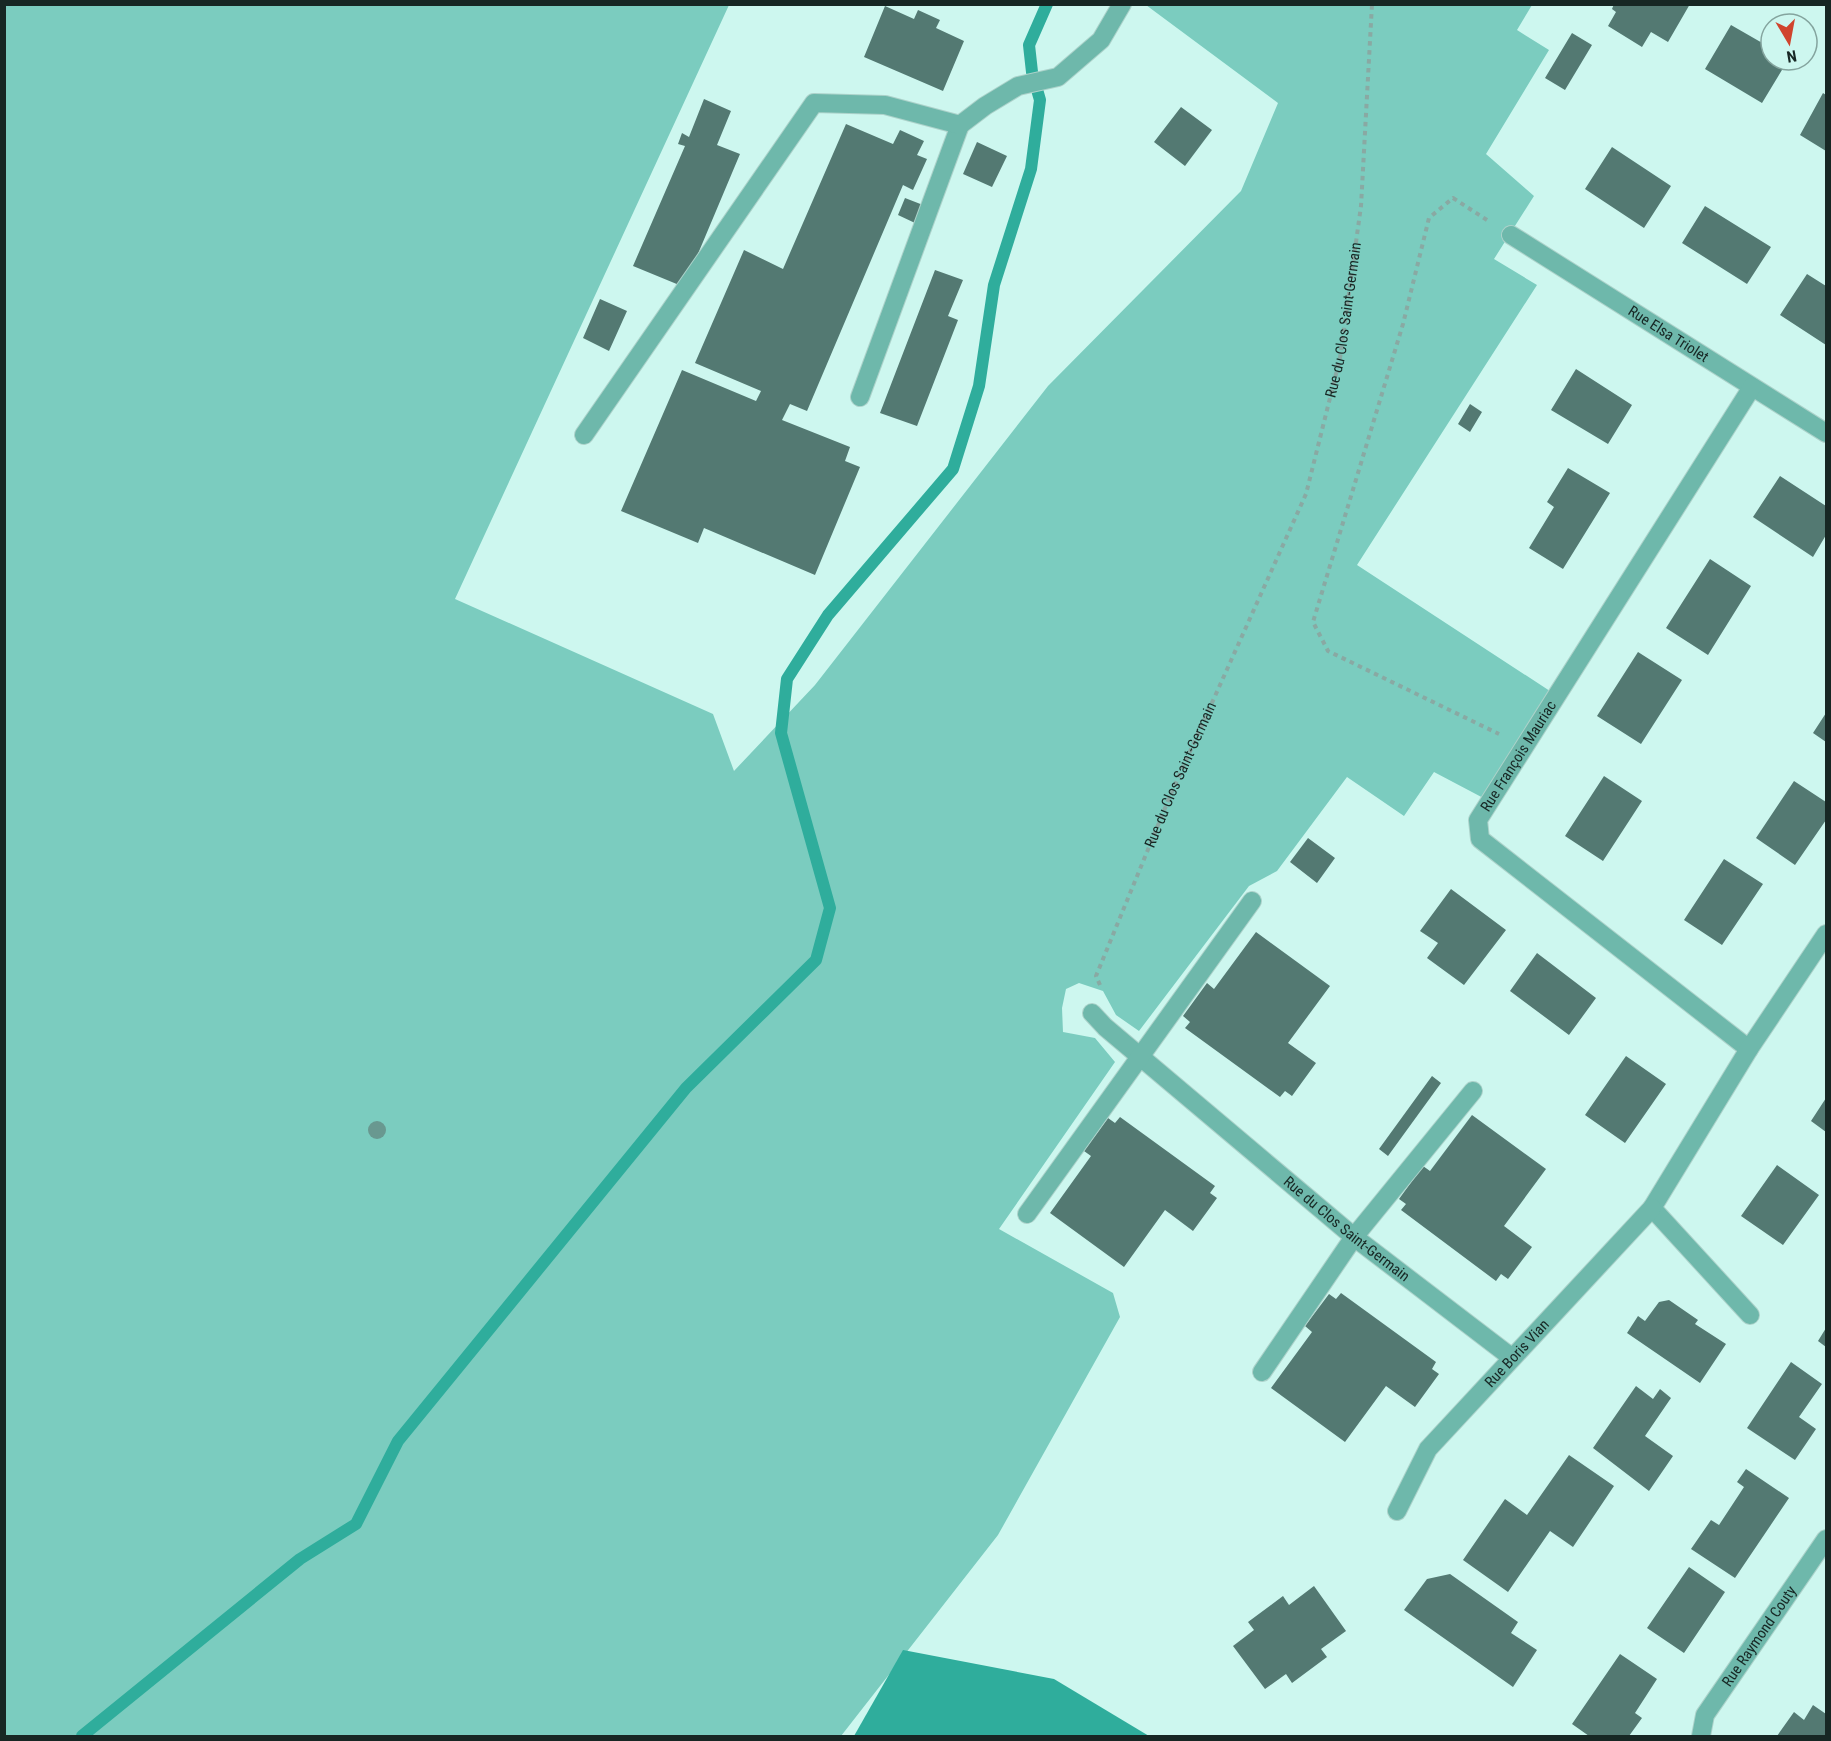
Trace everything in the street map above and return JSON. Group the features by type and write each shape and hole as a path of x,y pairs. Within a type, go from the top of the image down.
{"street":[{"path":"860,397 960,125 985,106 1018,86 1058,77 1101,40 1122,4"},
{"path":"584,435 814,103 885,105 960,125"},
{"name":"Rue Elsa Triolet","path":"1511,235 1827,433"},
{"name":"Rue François Mauriac","path":"1749,1048 1480,839 1478,820 1752,387"},
{"path":"1027,1214 1252,901"},
{"name":"Rue Boris Vian","path":"1397,1511 1428,1449 1511,1357 1652,1208 1749,1048 1827,934"},
{"name":"Rue du Clos Saint-Germain","path":"1092,1013 1354,1237 1511,1357"},
{"path":"1262,1372 1354,1237 1473,1091"},
{"path":"1652,1208 1750,1315"},
{"name":"Rue Raymond Couty","path":"1701,1737 1706,1715 1827,1539"}],"path":[{"name":"Rue du Clos Saint-Germain","path":"1092,1013 1103,991 1096,976 1170,796 1306,494 1340,358 1350,288 1361,206 1372,4"},
{"path":"1511,235 1453,198 1429,218 1402,324 1313,622 1328,651 1524,746"}],"shaded area":[{"path":"5,5 729,5 455,599 713,714 734,771 815,685 1048,386 1241,191 1278,103 1146,5 1532,5 1517,30 1549,50 1486,154 1534,196 1494,259 1537,285 1357,565 1556,695 1489,801 1434,772 1404,816 1347,777 1277,871 1249,886 1139,1031 1116,1015 1103,991 1079,983 1066,989 1062,1008 1063,1032 1095,1038 1115,1062 999,1229 1113,1293 1120,1317 998,1535 841,1736 5,1736"},
{"path":"903,1650 1054,1679 1149,1736 854,1736"}],"building":[{"path":"1614,4 1690,4 1668,42 1651,32 1642,47 1608,26 1616,12 1612,9"},
{"path":"885,6 914,19 918,10 940,20 936,28 964,41 943,91 864,57"},
{"path":"1731,25 1759,41 1759,72 1781,72 1762,103 1705,69"},
{"path":"1572,33 1592,45 1565,90 1545,78"},
{"path":"1823,93 1826,95 1826,151 1800,135"},
{"path":"704,99 731,111 717,145 740,154 684,287 633,266 685,146 678,144 682,133 689,137"},
{"path":"1181,107 1212,130 1185,166 1154,142"},
{"path":"846,124 893,144 900,130 924,141 917,155 927,159 913,190 903,185 807,411 790,404 782,420 850,447 845,461 860,467 815,575 704,528 698,543 621,511 682,370 756,401 761,391 695,363 744,250 783,269"},
{"path":"977,142 1007,156 992,187 963,174"},
{"path":"1612,147 1671,186 1644,228 1585,189"},
{"path":"905,198 923,205 915,223 898,215"},
{"path":"1705,206 1771,247 1747,284 1682,243"},
{"path":"935,270 963,280 948,316 958,320 917,426 880,413"},
{"path":"1807,274 1826,286 1826,345 1780,315"},
{"path":"600,299 627,311 609,351 583,338"},
{"path":"1576,369 1632,405 1608,444 1551,410"},
{"path":"1470,404 1482,412 1470,432 1458,424"},
{"path":"1568,468 1610,493 1563,569 1529,548 1554,507 1547,502"},
{"path":"1780,476 1826,506 1826,535 1813,557 1753,517"},
{"path":"1710,559 1751,586 1708,655 1666,628"},
{"path":"1638,652 1682,680 1641,744 1597,716"},
{"path":"1826,713 1826,742 1813,733"},
{"path":"1604,776 1642,801 1603,861 1565,836"},
{"path":"1794,781 1826,802 1826,820 1795,865 1756,838"},
{"path":"1308,838 1335,858 1317,883 1290,862"},
{"path":"1724,859 1763,884 1722,945 1684,920"},
{"path":"1451,889 1506,930 1464,985 1427,958 1438,943 1420,931"},
{"path":"1256,932 1330,986 1288,1043 1316,1063 1292,1096 1285,1091 1280,1097 1185,1028 1190,1022 1183,1016 1207,983 1214,989"},
{"path":"1537,953 1596,998 1569,1035 1510,991"},
{"path":"1626,1056 1666,1084 1625,1143 1585,1115"},
{"path":"1432,1076 1441,1083 1388,1156 1379,1149"},
{"path":"1826,1098 1826,1132 1811,1121"},
{"path":"1472,1115 1546,1169 1504,1226 1532,1247 1508,1279 1501,1274 1496,1281 1401,1210 1406,1204 1399,1199 1423,1166 1430,1171"},
{"path":"1120,1117 1215,1186 1210,1193 1217,1198 1193,1231 1165,1210 1124,1267 1050,1213 1091,1156 1084,1151 1108,1118 1115,1123"},
{"path":"1777,1165 1819,1195 1783,1245 1741,1216"},
{"path":"1341,1293 1436,1362 1432,1369 1439,1374 1415,1407 1386,1386 1345,1442 1271,1388 1312,1332 1305,1326 1329,1294 1336,1299"},
{"path":"1669,1300 1698,1320 1695,1324 1726,1344 1700,1383 1627,1333 1638,1316 1645,1321 1659,1302"},
{"path":"1826,1328 1826,1347 1818,1341"},
{"path":"1791,1362 1822,1384 1799,1417 1816,1429 1795,1460 1747,1428"},
{"path":"1636,1386 1653,1399 1660,1389 1671,1398 1645,1436 1673,1456 1649,1491 1593,1448"},
{"path":"1569,1455 1614,1486 1573,1547 1550,1531 1508,1592 1463,1560 1505,1499 1527,1515"},
{"path":"1746,1469 1789,1498 1735,1578 1691,1549 1711,1520 1719,1525 1744,1487 1737,1482"},
{"path":"1689,1567 1725,1592 1684,1653 1647,1628"},
{"path":"1450,1574 1518,1622 1511,1633 1537,1650 1513,1687 1404,1610 1427,1579"},
{"path":"1314,1586 1346,1631 1321,1649 1327,1657 1292,1683 1286,1674 1265,1689 1233,1646 1254,1630 1248,1622 1283,1596 1289,1605"},
{"path":"1620,1654 1657,1679 1635,1713 1642,1718 1629,1736 1589,1736 1572,1724"},
{"path":"1813,1705 1826,1714 1826,1736 1777,1736 1794,1712 1804,1720"}],"waterway":[{"path":"82,1736 300,1559 356,1524 398,1441 686,1088 816,960 830,908 781,733 787,679 828,615 953,469 979,386 994,285 1031,169 1040,100 1032,72 1029,45 1047,4"}]}
